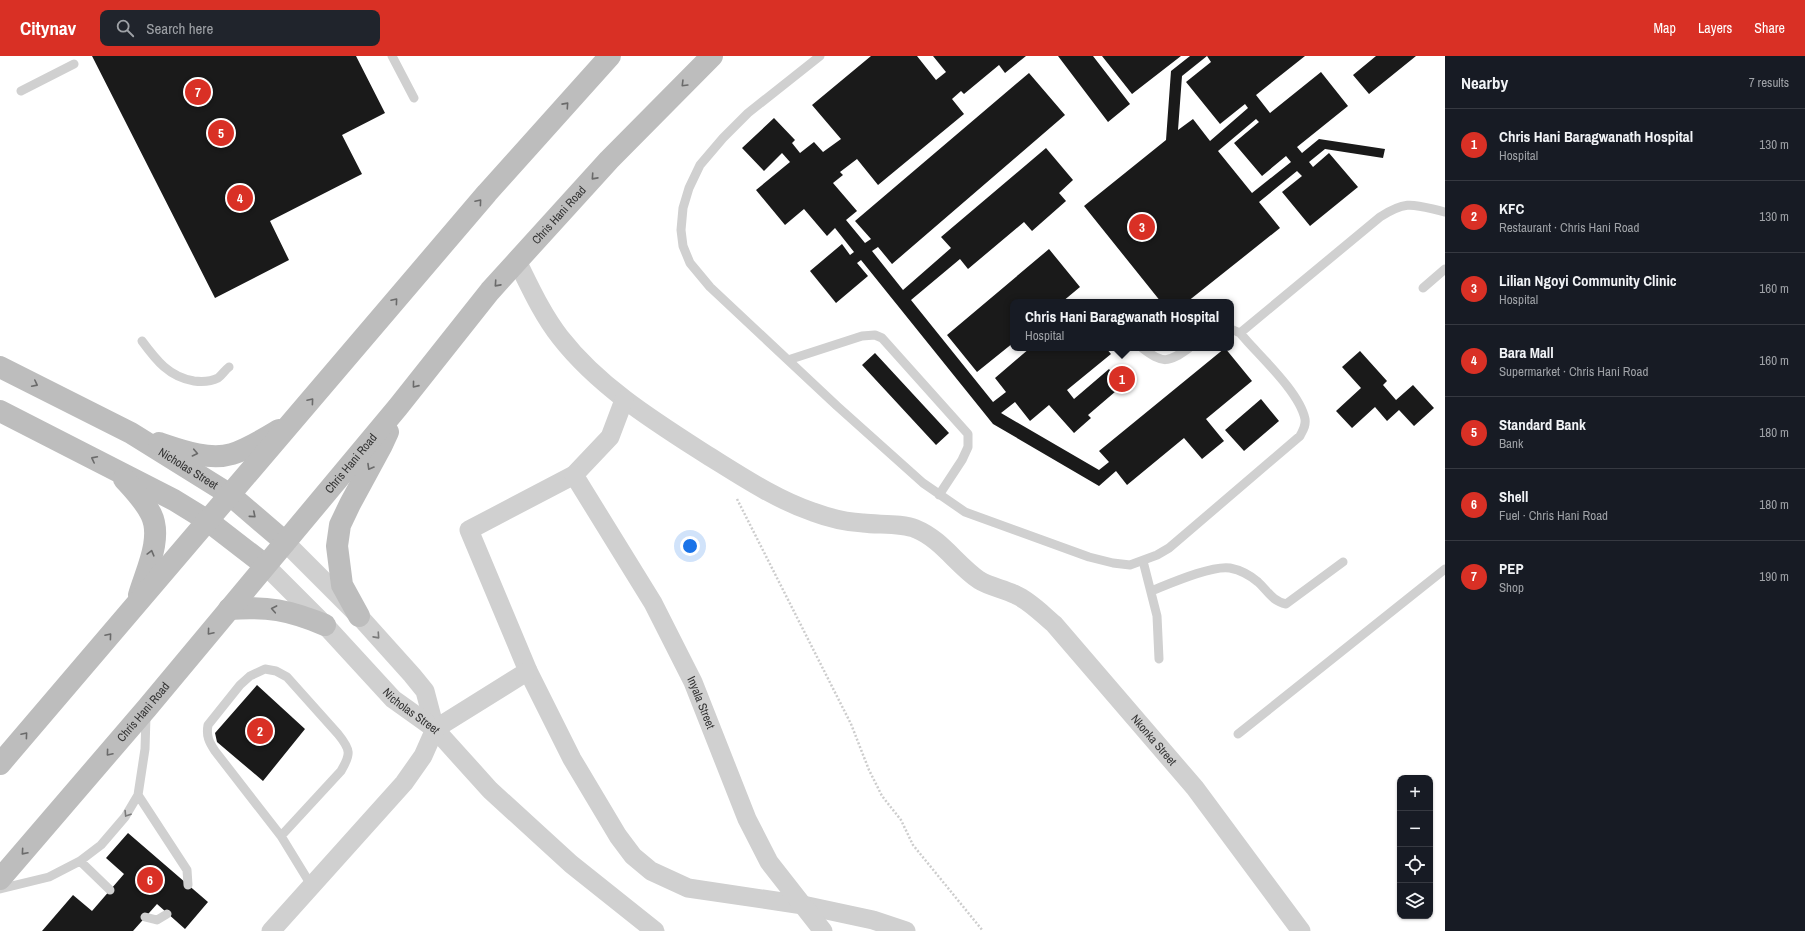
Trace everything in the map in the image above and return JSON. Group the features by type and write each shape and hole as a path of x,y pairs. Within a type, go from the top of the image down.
{"main road":[{"path":"0,764 487,193 610,56"},
{"name":"Chris Hani Road","path":"0,879 147,708 398,407 490,292 609,160 712,56"},
{"name":"Nicholas Street","path":"0,367 131,433 229,494 285,542"},
{"path":"359,616 342,586 337,546 340,525 382,445 398,407"},
{"name":"Nicholas Street","path":"0,411 174,500 208,521 265,565"},
{"path":"131,433 181,450 206,455 230,454 249,447 293,422"},
{"path":"116,470 140,496 152,515 155,532 154,542 136,604"},
{"path":"229,609 262,607 306,617 325,625"}],"street":[{"name":"Nkonka Street","path":"518,261 538,305 560,337 594,374 624,400 736,474 779,498 813,512 833,518 861,523 915,528 941,546 980,580 1018,596 1034,606 1054,624 1195,788 1301,931"},
{"path":"624,400 610,436 574,474 468,530 528,671 572,759 618,836 633,856 651,871 688,888 803,905 873,920 906,931"},
{"name":"Inyala Street","path":"574,474 653,603 693,682 748,819 769,862 823,931"},
{"name":"Nicholas Street","path":"285,542 359,616 425,691 435,729"},
{"name":"Nicholas Street","path":"265,565 325,625 393,699 435,729"},
{"path":"271,931 404,783 423,756 435,729 528,671"},
{"path":"435,729 490,790 571,864 655,931"}],"lane":[{"path":"392,56 414,98"},
{"path":"820,56 748,113 723,138 700,165 689,188 683,208 681,230 683,246 690,263 710,287 894,457 939,495 965,512 1089,557 1130,565 1143,561 1169,548 1185,536 1300,436 1305,427 1305,420 1299,403 1240,333 1234,330"},
{"path":"21,90 74,64"},
{"path":"1240,333 1380,217 1395,208 1407,204 1445,212"},
{"path":"1422,288 1445,269"},
{"path":"788,360 862,336 875,335 882,338 968,434 968,447 962,460 939,495"},
{"path":"142,341 159,364 172,374 185,380 203,383 218,378 229,367"},
{"path":"1146,351 1158,359 1165,361 1173,359 1185,351"},
{"path":"1143,561 1157,616 1159,659"},
{"path":"1151,591 1200,572 1229,568 1242,572 1258,582 1271,598 1286,604 1343,562"},
{"path":"1238,734 1445,569"},
{"path":"281,836 341,771 348,759 349,751 346,744 338,734 287,678 276,671 265,669 250,676 240,685 208,725 207,732 209,742 281,836 311,885"},
{"path":"0,889 49,877 80,861 101,845 125,817 138,795 145,749 147,708"},
{"path":"138,795 187,870 188,885"},
{"path":"80,861 110,890"},
{"path":"145,917 157,920 167,914"}],"path":[{"path":"736,497 769,566 851,724 882,796 901,820 913,846 983,931"}],"building":[{"path":"92,56 356,56 385,113 342,135 362,174 270,221 289,260 215,298"},
{"path":"871,56 917,56 936,80 946,72 933,56 1026,56 1005,73 999,65 964,94 961,91 952,99 964,114 878,185 857,159 840,172 843,175 833,183 857,211 846,220 865,243 871,239 855,221 1029,73 1065,115 892,264 878,247 872,251 903,290 951,248 941,237 1046,148 1073,180 1059,193 1066,201 1032,231 1024,222 968,269 960,259 911,300 993,402 1006,392 995,378 1026,351 1108,351 1111,354 1067,390 1074,399 1109,369 1123,385 1088,415 1091,418 1074,433 1049,405 1030,421 1015,402 1001,413 1099,470 1109,462 1099,451 1221,351 1227,351 1252,381 1206,419 1224,441 1202,459 1184,438 1127,485 1116,471 1099,486 993,424 861,260 857,263 868,276 836,303 810,271 842,244 850,255 854,252 835,228 827,236 804,209 785,225 756,190 790,162 782,153 764,171 742,148 774,118 795,140 792,143 800,153 814,142 823,152 841,139 812,105"},
{"path":"1058,56 1093,56 1130,104 1108,122"},
{"path":"1102,56 1181,56 1132,94"},
{"path":"1190,56 1207,56 1305,56 1256,95 1270,113 1321,72 1348,106 1297,147 1302,153 1319,139 1385,149 1383,158 1325,149 1309,162 1313,167 1329,153 1358,187 1310,226 1282,192 1302,176 1297,171 1259,202 1280,228 1191,299 1159,299 1084,206 1166,140 1171,71","holes":["1207,56 1211,62 1186,82 1220,124 1245,104 1248,108 1210,141 1193,119 1178,130 1182,76","1256,119 1259,122 1234,143 1262,176 1286,156 1291,162 1252,193 1218,151"]},
{"path":"1376,56 1416,56 1369,94 1353,75"},
{"path":"1049,249 1080,287 1066,299 1010,299 1010,345 977,372 947,335"},
{"path":"1360,351 1387,381 1383,385 1396,400 1413,385 1434,408 1414,426 1399,410 1387,421 1375,407 1352,428 1336,411 1361,388 1342,367"},
{"path":"875,353 949,433 936,445 862,365"},
{"path":"1261,399 1279,421 1244,451 1225,430"},
{"path":"257,685 305,729 263,781 217,742 215,733"},
{"path":"128,833 208,902 185,929 157,904 133,931 42,931 73,895 92,911 124,874 106,858"}],"place":[{"name":"PEP","path":"198,92"},
{"name":"Standard Bank","path":"221,133"},
{"name":"Bara Mall","path":"240,198"},
{"name":"Lilian Ngoyi Community Clinic","path":"1142,227"},
{"name":"Chris Hani Baragwanath Hospital","path":"1122,379"},
{"name":"KFC","path":"260,731"},
{"name":"Shell","path":"150,880"}]}
